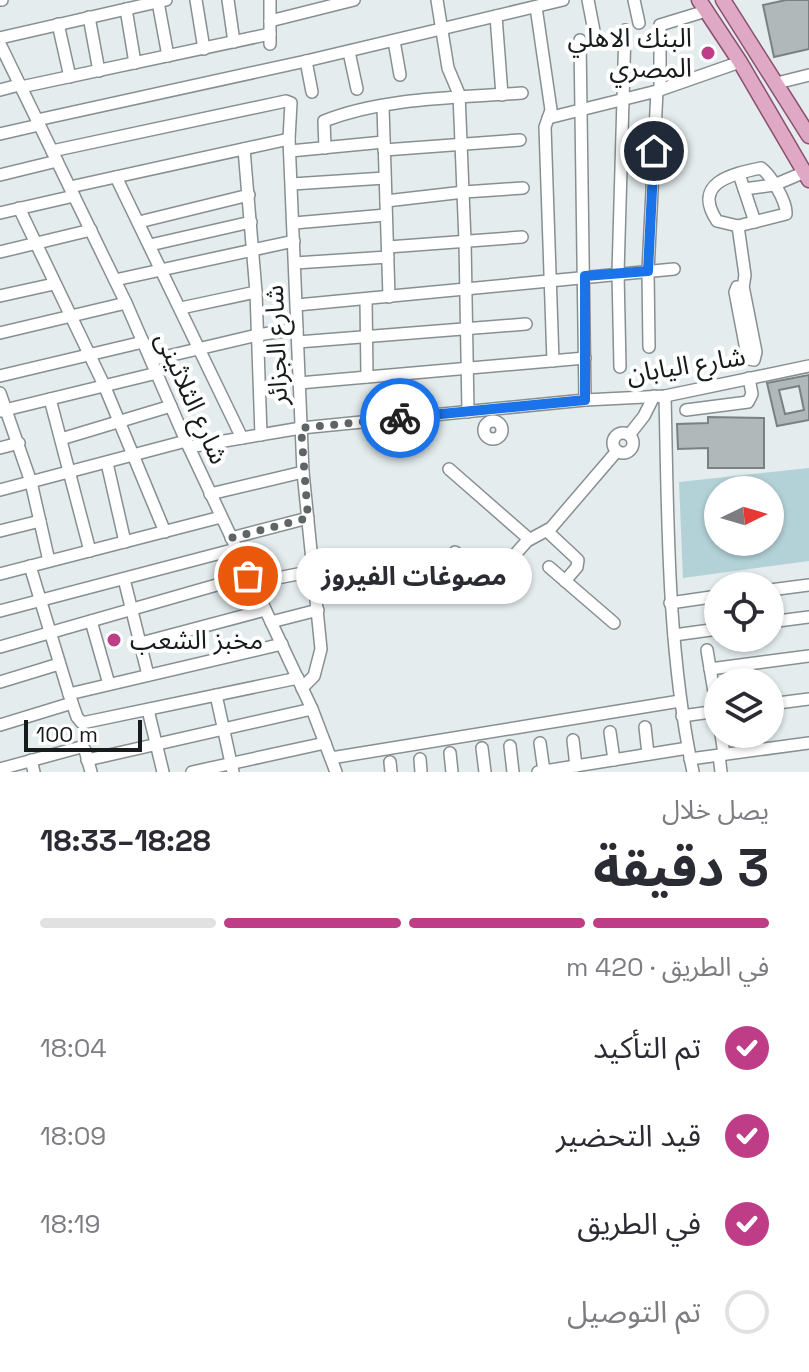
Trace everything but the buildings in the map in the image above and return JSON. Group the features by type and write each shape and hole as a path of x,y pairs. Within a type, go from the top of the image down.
{"main road":[{"path":"723,0 809,136"},
{"path":"703,6 805,173"},
{"path":"784,135 796,130 800,121"},
{"path":"805,173 801,157 809,150"}],"street":[{"path":"196,0 204,49"},
{"path":"228,0 234,42"},
{"path":"0,90 234,42 270,39 270,0"},
{"path":"270,21 354,0"},
{"path":"437,0 448,68 459,99 468,412"},
{"path":"0,134 563,0"},
{"path":"588,0 594,31"},
{"path":"634,0 639,23"},
{"path":"0,38 162,1 168,56"},
{"path":"649,347 648,271 660,25 703,6"},
{"path":"536,7 551,110 545,127 553,361"},
{"path":"126,9 135,63"},
{"path":"496,16 502,95"},
{"path":"89,17 99,71"},
{"path":"58,24 70,77"},
{"path":"620,367 618,273 625,30"},
{"path":"580,40 585,400"},
{"path":"394,41 400,75"},
{"name":"شارع الثلاثينى","path":"0,44 126,303 210,494 312,709 336,772"},
{"path":"349,52 357,89"},
{"path":"306,61 312,92"},
{"path":"548,118 658,91 740,62"},
{"path":"779,86 809,78"},
{"path":"325,148 324,121 356,110 522,93"},
{"name":"شارع الجزائر","path":"54,156 286,101 292,106 290,145 303,472 321,649 314,676 300,683"},
{"path":"383,107 389,297"},
{"path":"0,213 116,177 244,149 290,145 325,148 520,140"},
{"path":"244,149 256,292 261,435"},
{"path":"0,175 54,156"},
{"path":"763,169 774,185 787,212 782,216 738,226 717,221 710,196 721,179 763,169"},
{"path":"744,189 774,185 805,173"},
{"path":"739,174 755,222"},
{"path":"116,177 242,438"},
{"path":"292,184 385,178"},
{"path":"386,201 523,188"},
{"path":"139,222 249,195"},
{"path":"19,208 104,385 165,532"},
{"path":"294,223 386,215"},
{"path":"150,245 251,222"},
{"path":"686,410 748,402 752,394 754,360 747,355 735,292 737,287 743,288 745,275 738,226"},
{"path":"0,252 91,230"},
{"path":"295,263 465,241 522,237"},
{"path":"115,280 294,241"},
{"path":"297,305 674,269"},
{"path":"0,296 54,284"},
{"path":"181,308 256,292"},
{"path":"366,299 367,377"},
{"path":"0,333 126,303"},
{"path":"151,360 257,335 366,336 526,324"},
{"path":"0,376 143,342"},
{"path":"299,383 585,358"},
{"name":"شارع اليابان","path":"0,490 188,444 301,428 585,400 660,396 809,366"},
{"path":"4,410 157,373"},
{"path":"0,393 31,482 49,561"},
{"path":"455,552 491,579 496,576 529,539 547,531 617,451 613,445 616,436 623,433 629,435 660,396"},
{"path":"660,396 670,603 682,716 693,772"},
{"path":"50,399 90,551"},
{"path":"61,439 171,406"},
{"path":"491,409 492,423"},
{"path":"0,448 19,443"},
{"path":"107,463 125,542"},
{"path":"449,469 529,539"},
{"path":"210,494 303,472"},
{"path":"0,574 221,517"},
{"path":"0,611 124,579 308,518"},
{"path":"0,531 40,521"},
{"path":"547,531 578,560 577,567 565,581"},
{"path":"30,566 70,698 79,721 85,724 216,695 300,683"},
{"path":"549,567 614,623"},
{"path":"0,647 250,579 313,571"},
{"path":"124,579 148,675"},
{"path":"784,588 809,585"},
{"path":"670,603 704,598"},
{"path":"141,643 265,610"},
{"path":"271,622 318,610"},
{"path":"784,620 809,617"},
{"path":"91,621 109,684"},
{"path":"674,635 704,631"},
{"path":"0,725 109,684 282,644"},
{"path":"718,668 809,656"},
{"path":"0,682 59,664"},
{"path":"216,695 232,768"},
{"path":"784,702 809,699"},
{"path":"331,758 680,701"},
{"path":"0,769 32,766 81,747 88,762 312,709"},
{"path":"148,710 163,772"},
{"path":"682,716 704,714"},
{"path":"645,727 648,754"},
{"path":"610,732 614,760"},
{"path":"573,740 576,766"},
{"path":"192,772 232,768 325,743"},
{"path":"540,743 544,771"},
{"path":"538,772 648,754 722,755 809,743"},
{"path":"510,746 513,772"},
{"path":"482,748 485,772"},
{"path":"721,772 722,748"},
{"path":"450,753 452,772"}],"shaded area":[{"path":"809,468 809,561 727,572 704,572 704,575 683,578 679,482 704,479 704,556 784,556 784,476 735,476"}],"way so far":[{"path":"248,576 231,538 308,518 301,428 400,418"}],"place":[{"name":"البنك الاهلي المصري","path":"708,53"},
{"name":"مصوغات الفيروز","path":"248,576"},
{"name":"مخبز الشعب","path":"114,640"}],"route":[{"path":"400,418 585,400 585,276 648,271 654,151"}]}
